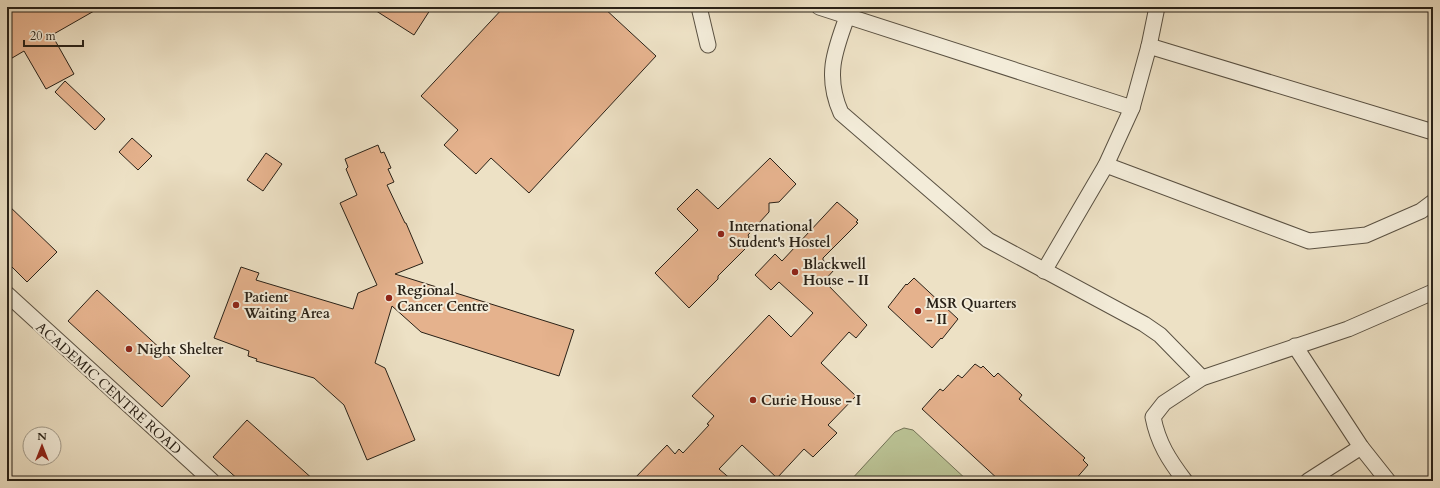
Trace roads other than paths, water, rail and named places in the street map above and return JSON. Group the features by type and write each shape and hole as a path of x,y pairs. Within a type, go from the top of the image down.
{"street":[{"path":"699,7 708,45"},
{"path":"819,7 1132,108"},
{"path":"1044,271 1106,165 1132,108 1149,46 1157,7"},
{"path":"847,17 834,50 832,79 834,98 841,113 988,240 1144,324 1160,335 1202,378"},
{"path":"1149,46 1433,132"},
{"path":"1106,165 1309,241 1366,235 1421,211 1433,202"},
{"path":"1185,481 1167,457 1157,435 1153,417 1164,403 1202,378 1348,329 1433,292"},
{"name":"ACADEMIC CENTRE ROAD","path":"7,294 212,481"},
{"path":"1294,346 1360,447 1388,481"},
{"path":"1308,481 1360,447"}],"place":[{"name":"International Student's Hostel","path":"721,234"},
{"name":"Blackwell House - II","path":"795,272"},
{"name":"Regional Cancer Centre","path":"389,298"},
{"name":"Patient Waiting Area","path":"236,305"},
{"name":"MSR Quarters - II","path":"918,311"},
{"name":"Night Shelter","path":"129,349"},
{"name":"Curie House - I","path":"753,400"}]}
